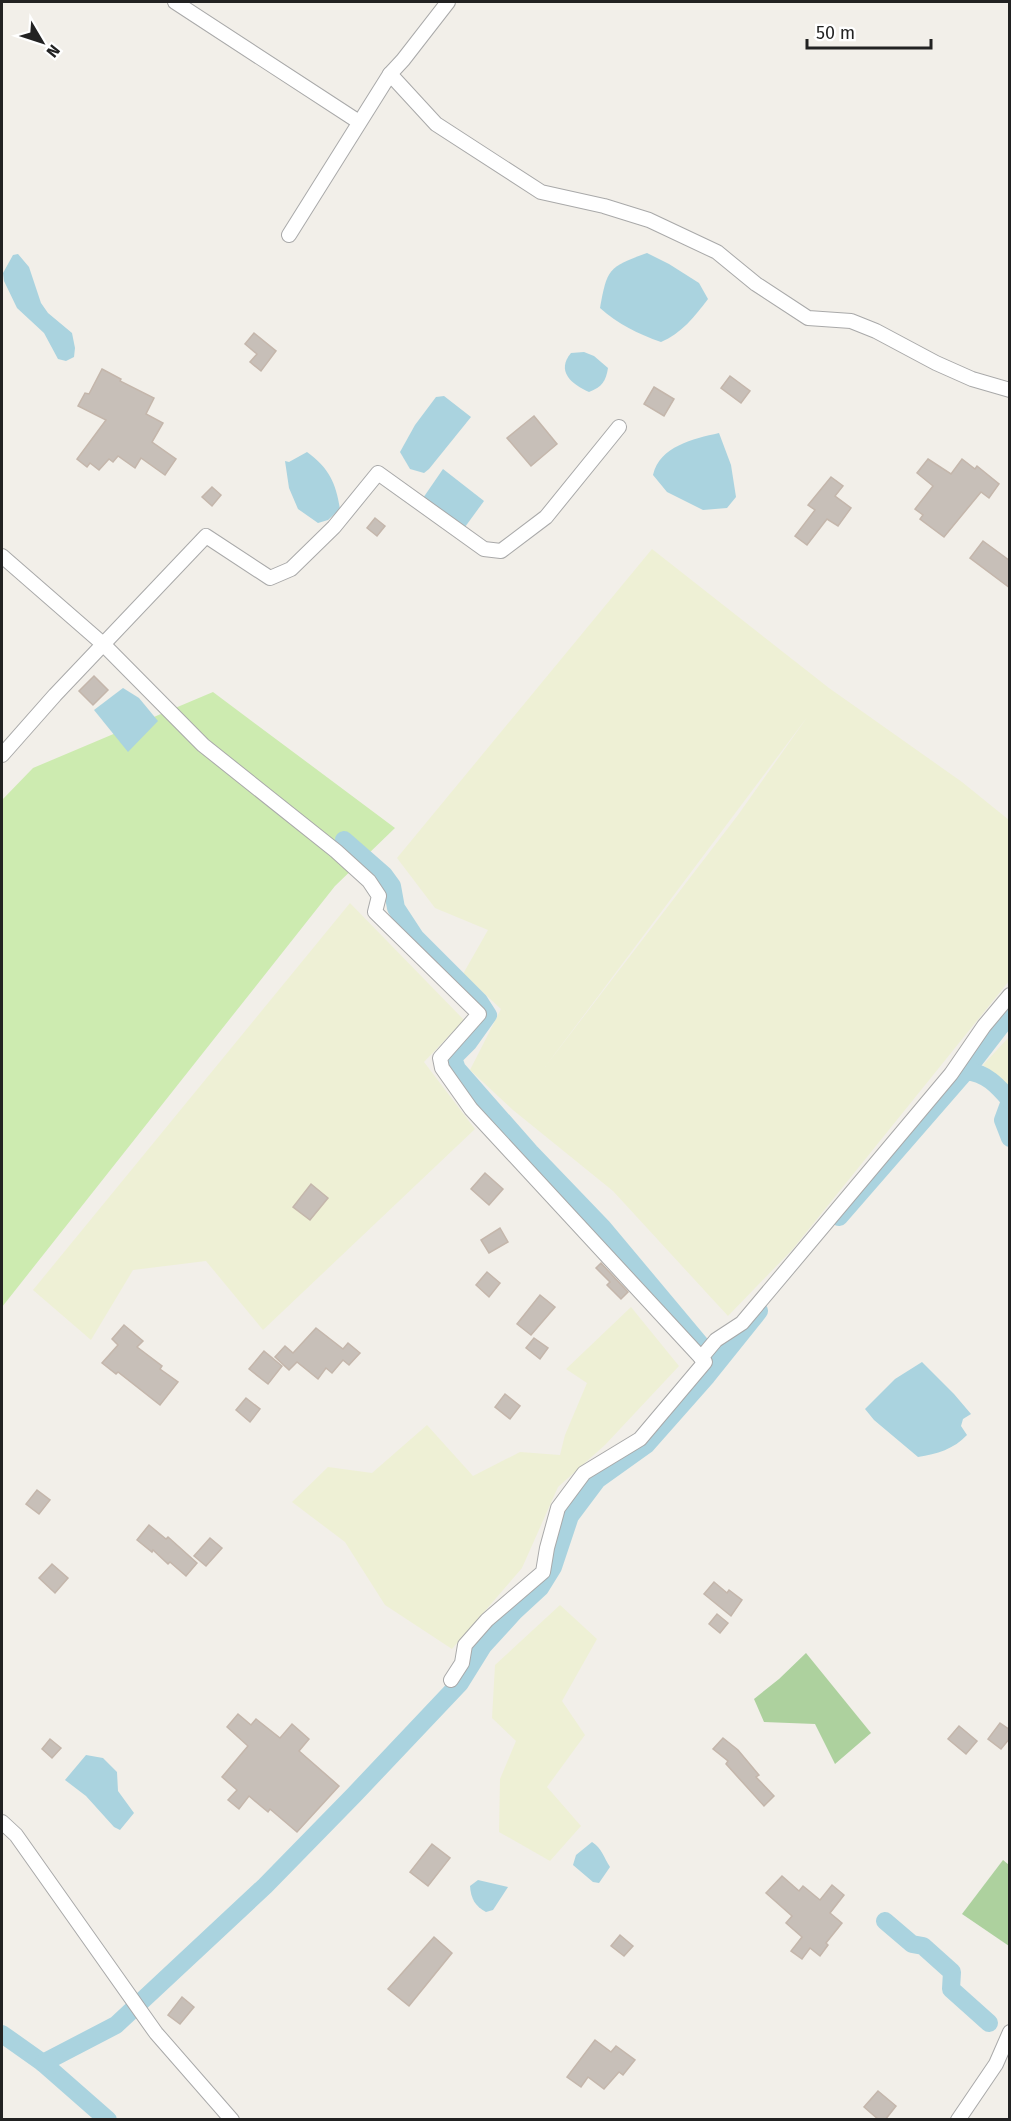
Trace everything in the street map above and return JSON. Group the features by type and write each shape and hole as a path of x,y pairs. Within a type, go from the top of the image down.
{"street":[{"path":"176,2 359,123"},
{"path":"289,235 390,74 448,2"},
{"path":"390,74 436,124 541,192 604,206 649,220 717,252 756,284 808,318 851,321 876,331 936,363 1010,390"},
{"path":"2,755 206,536 270,578 291,568 334,526 378,473 484,549 501,551 546,517 619,427"},
{"path":"2,556 103,644 203,745 369,880 379,896 375,912 479,1014 440,1058 442,1068 471,1109 705,1362 640,1439 584,1473 558,1508 543,1572 487,1620 465,1645 462,1663 451,1680"},
{"path":"701,1357 716,1340 742,1323 951,1074 984,1026 1010,995"},
{"path":"2,1822 16,1835 156,2033 232,2120"},
{"path":"958,2120 996,2064 1010,2032"}],"green space":[{"path":"652,549 829,688 962,782 1009,820 1009,981 792,1250 728,1316 613,1191 513,1110 470,1070 501,1009 463,974 488,930 435,908 397,858","holes":["808,716 738,815 545,1067"]},
{"path":"213,692 395,828 335,886 2,1307 2,800 33,768"},
{"path":"350,903 464,1020 424,1062 475,1129 263,1330 206,1261 133,1270 91,1340 33,1290"},
{"path":"1009,1037 1009,1089 983,1065"},
{"path":"631,1307 679,1366 605,1445 558,1487 522,1568 452,1649 385,1605 345,1542 292,1502 328,1467 372,1473 427,1425 473,1476 520,1452 560,1455 565,1435 587,1383 566,1369"},
{"path":"560,1605 597,1639 562,1701 585,1735 547,1787 581,1826 550,1861 499,1832 500,1779 516,1741 492,1718 495,1665"},
{"path":"806,1653 871,1733 835,1764 815,1724 764,1722 754,1699"},
{"path":"1003,1860 1009,1865 1009,1946 962,1914"}],"water":[{"path":"647,253 699,283 708,299 681,329 661,342 629,328 600,308 605,284 612,271 617,266"},
{"path":"18,254 29,267 41,303 48,313 72,333 74,357 66,361 58,359 44,333 17,308 4,281 3,273 13,255"},
{"path":"584,352 594,356 608,368 603,383 589,392 571,381 565,371 571,353"},
{"path":"444,396 471,417 429,469 424,473 410,469 400,452 415,425 436,397"},
{"path":"719,433 731,465 736,497 727,508 703,510 667,492 653,475 663,457 679,445"},
{"path":"307,452 326,470 336,491 340,509 328,520 318,523 298,509 289,488 285,461 289,462"},
{"path":"443,469 484,501 465,527 421,501"},
{"path":"123,688 139,698 158,721 128,752 94,710"},
{"path":"922,1362 971,1414 963,1419 961,1426 967,1435 962,1440 945,1450 918,1457 874,1420 865,1409 895,1379"},
{"path":"86,1755 103,1758 117,1772 118,1791 134,1813 120,1830 114,1827 86,1796 65,1780"},
{"path":"592,1842 601,1850 610,1867 599,1883 593,1882 573,1865 576,1855"},
{"path":"478,1880 508,1887 493,1910 486,1912 476,1905 470,1886"}],"building":[{"path":"254,333 276,351 261,371 250,362 257,354 245,344"},
{"path":"102,369 154,398 146,414 163,423 152,442 176,459 165,475 141,458 135,468 118,456 113,462 109,459 99,470 90,463 87,467 77,459 106,420 78,406 85,393 89,394"},
{"path":"730,376 750,391 741,403 721,388"},
{"path":"654,387 674,399 664,416 644,404"},
{"path":"534,416 557,444 531,466 507,438"},
{"path":"928,459 951,474 962,459 975,469 977,466 999,484 989,498 981,492 944,537 920,519 923,515 915,509 933,486 917,473"},
{"path":"831,477 843,486 835,496 851,508 838,526 827,519 807,545 795,536 815,510 808,505"},
{"path":"212,487 221,495 212,506 202,497"},
{"path":"375,518 385,526 377,536 367,528"},
{"path":"983,541 1010,561 1010,588 970,558"},
{"path":"94,676 108,690 93,705 79,691"},
{"path":"485,1173 503,1189 489,1205 471,1189"},
{"path":"311,1184 328,1198 310,1220 293,1207"},
{"path":"500,1228 508,1242 489,1253 481,1240"},
{"path":"601,1263 628,1292 621,1299 607,1285 610,1282 596,1268"},
{"path":"487,1272 500,1283 489,1297 476,1285"},
{"path":"540,1295 555,1307 531,1335 517,1324"},
{"path":"124,1325 143,1341 137,1347 178,1382 160,1405 118,1372 116,1374 102,1363 118,1345 112,1339"},
{"path":"316,1328 343,1349 348,1343 360,1353 349,1365 343,1360 332,1373 326,1368 318,1379 297,1362 289,1370 275,1357 285,1346 293,1353"},
{"path":"534,1338 548,1348 540,1359 526,1348"},
{"path":"264,1351 282,1366 268,1384 249,1369"},
{"path":"505,1394 520,1406 510,1419 495,1407"},
{"path":"246,1398 260,1409 250,1422 236,1410"},
{"path":"37,1490 50,1500 39,1514 26,1504"},
{"path":"149,1525 166,1539 168,1537 197,1563 186,1576 170,1562 168,1564 153,1550 152,1552 137,1540"},
{"path":"210,1538 222,1548 206,1566 194,1556"},
{"path":"52,1564 68,1578 55,1593 39,1578"},
{"path":"714,1582 727,1593 729,1590 742,1600 731,1616 704,1594"},
{"path":"717,1614 728,1623 720,1633 709,1624"},
{"path":"238,1714 251,1725 256,1719 280,1738 292,1724 309,1739 299,1751 339,1786 297,1832 270,1809 268,1812 249,1796 239,1809 228,1800 237,1790 222,1777 248,1746 227,1727"},
{"path":"1000,1723 1010,1730 1010,1738 1001,1749 988,1739"},
{"path":"959,1726 977,1741 966,1754 948,1739"},
{"path":"723,1738 738,1750 759,1775 756,1777 774,1796 764,1806 726,1764 728,1761 713,1749"},
{"path":"50,1739 61,1748 52,1758 42,1749"},
{"path":"432,1844 450,1858 428,1886 410,1872"},
{"path":"782,1876 799,1891 803,1886 820,1900 832,1885 844,1895 830,1913 842,1923 826,1943 828,1945 820,1956 810,1948 802,1959 791,1951 802,1937 786,1923 792,1916 766,1893"},
{"path":"620,1935 633,1946 624,1956 611,1946"},
{"path":"434,1937 452,1953 409,2006 388,1989"},
{"path":"182,1997 194,2007 180,2024 168,2015"},
{"path":"595,2040 611,2052 616,2046 635,2060 623,2075 619,2072 604,2089 588,2077 581,2087 567,2077"},
{"path":"878,2091 896,2106 885,2120 879,2120 864,2107"}],"waterway":[{"path":"344,840 384,875 392,886 396,908 415,937 479,1001 488,1015 468,1043 453,1058 457,1069 530,1152 603,1228 716,1363"},
{"path":"966,1071 1010,1014"},
{"path":"839,1217 966,1071 985,1077 1010,1100"},
{"path":"1010,1101 1003,1120 1010,1138"},
{"path":"43,2063 116,2025 265,1886 354,1795 460,1683 483,1646 540,1588 553,1567 570,1516 597,1480 646,1445 707,1376 759,1311"},
{"path":"885,1921 912,1944 923,1946 952,1972 951,1989 989,2023"},
{"path":"2,2034 43,2063 108,2120"}]}
